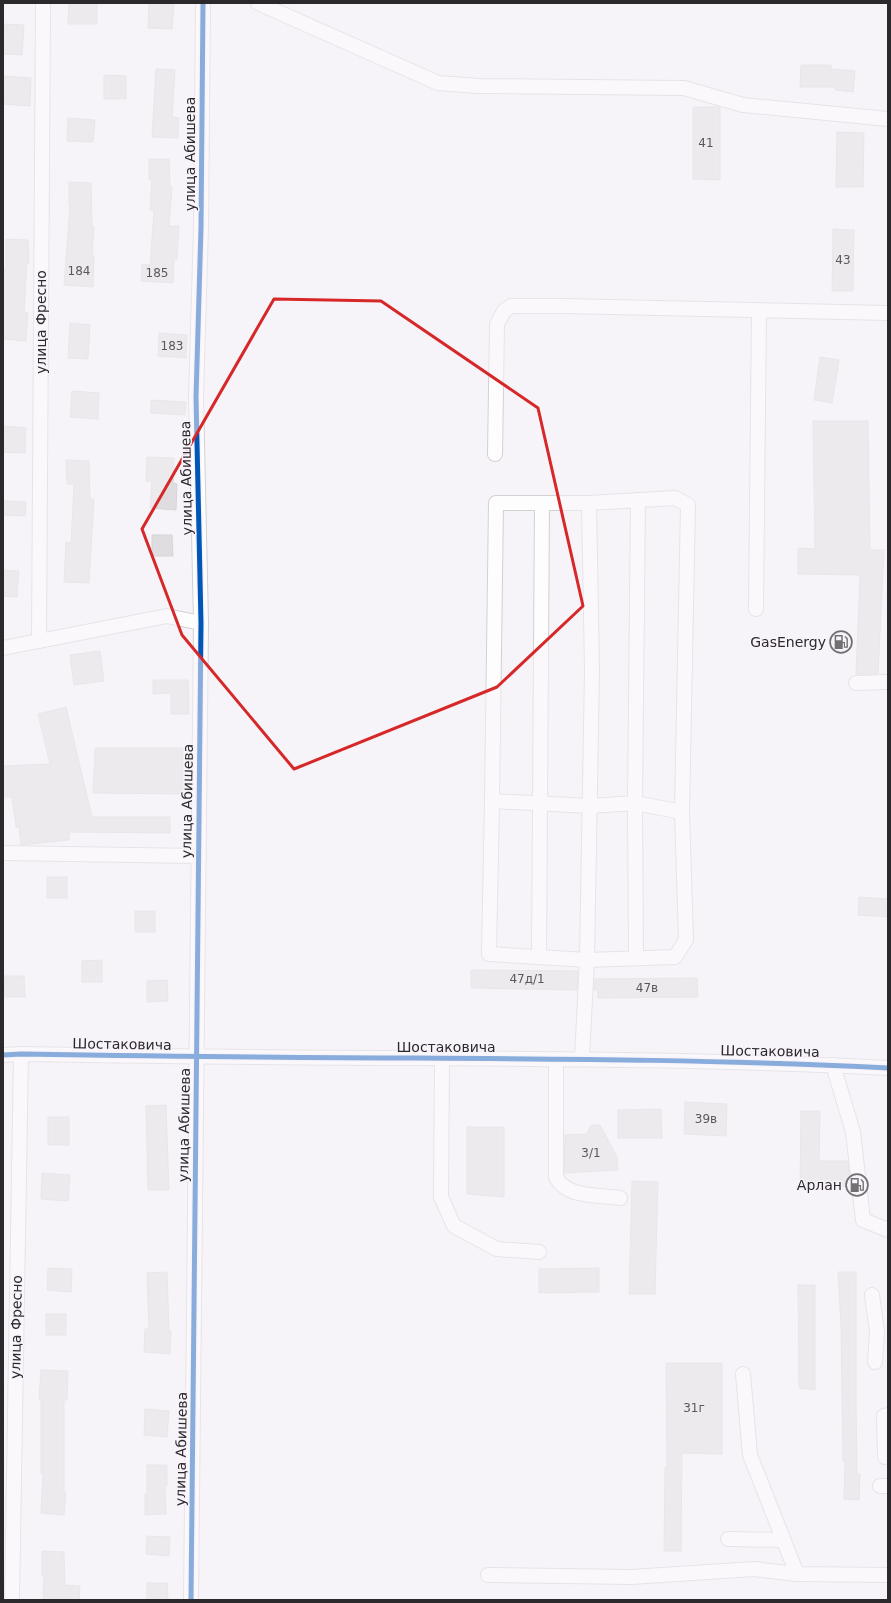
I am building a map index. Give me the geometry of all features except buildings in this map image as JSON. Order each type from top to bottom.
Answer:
[{"type":"street","name":"улица Фресно","points":[[38,641],[43,3]]},
{"type":"street","name":"улица Абишева","points":[[191,1600],[201,624],[196,397],[201,228],[203,3]]},
{"type":"street","points":[[258,3],[438,83],[478,86],[684,88],[743,105],[888,119]]},
{"type":"street","points":[[494,454],[497,324],[504,311],[511,306],[888,313]]},
{"type":"street","points":[[756,609],[759,310]]},
{"type":"street","points":[[676,498],[688,505],[682,812],[686,940],[675,957],[587,960],[489,954],[496,503],[589,503],[638,500],[676,498]]},
{"type":"street","points":[[636,958],[635,803],[638,500]]},
{"type":"street","points":[[539,957],[542,503]]},
{"type":"street","points":[[582,1058],[587,960],[592,670],[589,503]]},
{"type":"street","points":[[3,648],[167,616],[201,624]]},
{"type":"street","points":[[856,683],[888,682]]},
{"type":"street","points":[[492,801],[590,806],[635,803],[682,812]]},
{"type":"street","points":[[3,853],[199,856]]},
{"type":"street","name":"улица Фресно","points":[[12,1600],[21,1054]]},
{"type":"street","name":"Шостаковича","points":[[3,1055],[582,1058],[833,1065],[883,1068]]},
{"type":"street","points":[[442,1058],[441,1197],[454,1226],[497,1249],[539,1252]]},
{"type":"street","points":[[883,1068],[888,1058]]},
{"type":"street","points":[[556,1059],[556,1178],[563,1187],[571,1192],[620,1198]]},
{"type":"street","points":[[833,1065],[853,1132],[863,1220],[888,1230]]},
{"type":"street","points":[[872,1295],[882,1332],[875,1362]]},
{"type":"street","points":[[743,1374],[750,1455],[797,1574]]},
{"type":"street","points":[[885,1456],[884,1416],[888,1415]]},
{"type":"street","points":[[728,1539],[784,1540]]},
{"type":"street","points":[[488,1575],[632,1577],[754,1569],[797,1574],[888,1575]]},
{"type":"highlighted area","points":[[274,299],[381,301],[538,408],[583,606],[497,687],[294,769],[182,635],[142,529]]},
{"type":"cycle path","points":[[191,1600],[201,623],[196,397],[201,228],[203,3]]},
{"type":"cycle path","points":[[3,1055],[594,1059],[770,1063],[888,1068]]},
{"type":"place","name":"GasEnergy","points":[[841,642]]},
{"type":"place","name":"Арлан","points":[[857,1185]]}]
